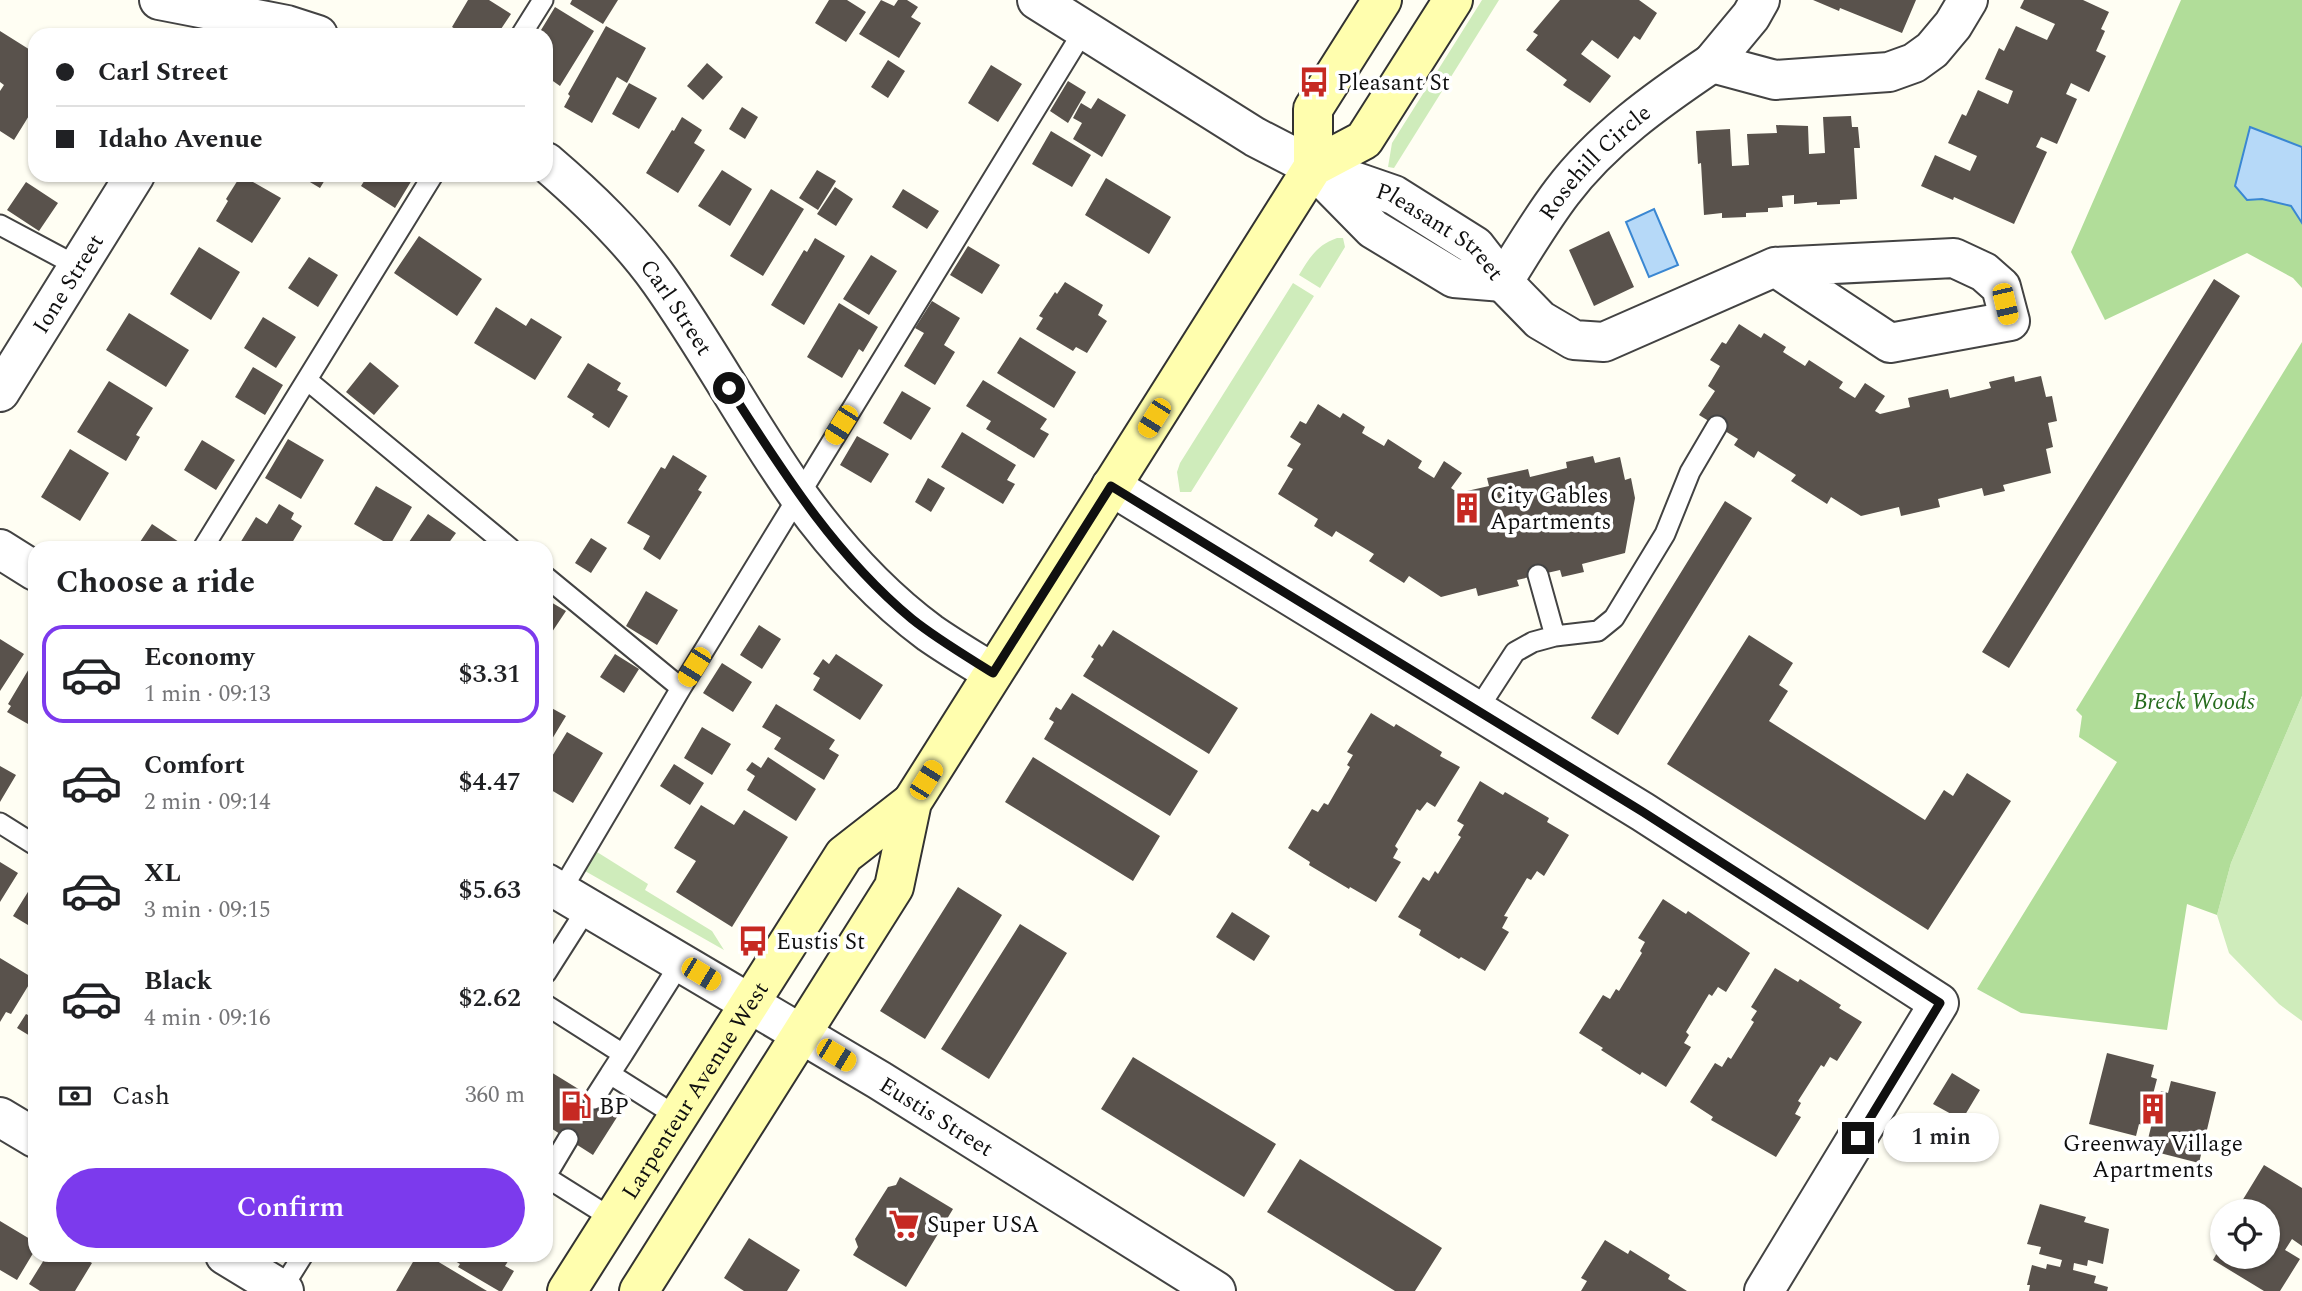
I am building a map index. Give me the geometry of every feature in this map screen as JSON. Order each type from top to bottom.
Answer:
[{"type":"main road","points":[[1382,0],[1313,110],[1312,167],[1364,140],[1452,0]]},
{"type":"main road","name":"Larpenteur Avenue West","points":[[567,1291],[844,855],[912,802],[1312,167]]},
{"type":"main road","name":"Larpenteur Avenue West","points":[[639,1291],[894,887],[912,802]]},
{"type":"street","points":[[159,0],[296,28]]},
{"type":"street","name":"Pleasant Street","points":[[1037,0],[1255,137],[1312,167],[1394,195],[1475,246],[1503,282],[1540,320],[1574,340],[1604,342],[1775,267]]},
{"type":"street","name":"Rosehill Circle","points":[[1503,282],[1562,192],[1592,158],[1656,101],[1712,63],[1751,16],[1760,0]]},
{"type":"street","points":[[1712,63],[1774,80],[1889,72],[1914,63],[1932,50],[1953,25],[1968,0]]},
{"type":"street","name":"Carl Street","points":[[553,168],[615,226],[660,280],[799,495],[838,544],[902,610],[931,634],[993,673]]},
{"type":"street","name":"Ione Street","points":[[0,392],[131,182]]},
{"type":"street","points":[[1954,258],[1984,272],[2001,286],[2010,321],[1890,343],[1775,267],[1954,258]]},
{"type":"street","points":[[1111,486],[1478,709],[1940,1003],[1765,1291]]},
{"type":"street","points":[[0,550],[28,567]]},
{"type":"street","name":"Eustis Street","points":[[565,893],[802,1034],[1216,1291]]},
{"type":"street","points":[[0,1117],[28,1134]]},
{"type":"street","points":[[236,1262],[282,1290]]},
{"type":"lane","points":[[525,28],[543,0]]},
{"type":"lane","points":[[553,944],[565,893],[681,688],[1084,30]]},
{"type":"lane","points":[[207,541],[429,182]]},
{"type":"lane","points":[[0,225],[78,266]]},
{"type":"lane","points":[[307,380],[502,541]]},
{"type":"lane","points":[[1478,709],[1516,652],[1533,642],[1555,636],[1598,631],[1614,618],[1665,534],[1690,472],[1717,426]]},
{"type":"lane","points":[[1538,575],[1555,636]]},
{"type":"lane","points":[[553,583],[681,688]]},
{"type":"lane","points":[[0,824],[28,841]]},
{"type":"lane","points":[[594,1098],[681,962]]},
{"type":"lane","points":[[553,1009],[623,1054]]},
{"type":"lane","points":[[610,1073],[678,1117]]},
{"type":"lane","points":[[553,1164],[568,1139]]},
{"type":"lane","points":[[553,1180],[613,1219]]},
{"type":"lane","points":[[282,1290],[299,1262]]},
{"type":"green space","points":[[1482,0],[1499,0],[1394,168],[1388,167],[1392,143]]},
{"type":"green space","points":[[2181,0],[2302,0],[2302,147],[2250,127],[2247,200],[2262,199],[2291,206],[2302,223],[2302,288],[2293,278],[2247,253],[2105,320],[2071,252]]},
{"type":"green space","points":[[1337,238],[1343,238],[1345,247],[1320,288],[1299,275],[1315,252]]},
{"type":"green space","points":[[1293,283],[1314,296],[1191,492],[1180,492],[1177,472],[1180,463]]},
{"type":"green space","name":"Breck Woods","points":[[2302,342],[2302,696],[2231,863],[2217,915],[2187,904],[2167,1030],[2021,1013],[1977,989],[2117,762],[2079,737],[2082,716],[2076,710]]},
{"type":"green space","points":[[2302,696],[2302,1021],[2279,1004],[2229,953],[2217,915],[2231,863]]},
{"type":"green space","points":[[597,852],[648,884],[645,890],[712,931],[724,950],[585,871]]},
{"type":"water","points":[[2250,127],[2302,147],[2302,223],[2291,206],[2262,199],[2247,200],[2235,186]]},
{"type":"water","points":[[1654,209],[1678,265],[1649,277],[1626,222]]},
{"type":"building","points":[[468,0],[489,0],[511,14],[502,28],[452,27]]},
{"type":"building","points":[[572,0],[618,0],[603,24],[570,4]]},
{"type":"building","points":[[829,0],[847,0],[866,12],[846,42],[815,23]]},
{"type":"building","points":[[881,0],[894,6],[898,0],[907,0],[918,7],[911,17],[921,23],[899,58],[859,34]]},
{"type":"building","points":[[1560,0],[1639,0],[1657,13],[1640,40],[1634,36],[1618,59],[1592,40],[1581,54],[1611,76],[1590,103],[1563,85],[1567,80],[1526,50],[1538,35],[1533,32]]},
{"type":"building","points":[[1813,0],[1916,0],[1902,33]]},
{"type":"building","points":[[2024,0],[2083,0],[2109,12],[2101,29],[2105,31],[2096,51],[2106,56],[2089,92],[2071,83],[2066,94],[2077,99],[2057,144],[2041,137],[2036,147],[2047,152],[2014,224],[1954,197],[1953,200],[1921,186],[1935,155],[1970,171],[1977,156],[1948,143],[1962,114],[1966,116],[1978,90],[2008,104],[2013,91],[1985,79],[1999,48],[2004,51],[2016,26],[2047,40],[2055,24],[2020,8]]},
{"type":"building","points":[[555,7],[594,31],[560,86],[553,81],[553,28],[542,28]]},
{"type":"building","points":[[606,26],[646,48],[627,83],[617,77],[592,123],[564,107],[570,96],[568,94]]},
{"type":"building","points":[[0,31],[28,49],[28,117],[14,140],[0,131],[0,91],[4,85],[0,82]]},
{"type":"building","points":[[888,60],[905,71],[888,98],[871,87]]},
{"type":"building","points":[[707,63],[723,77],[703,100],[687,86]]},
{"type":"building","points":[[991,65],[1022,84],[998,122],[968,103]]},
{"type":"building","points":[[1068,81],[1086,92],[1068,123],[1050,111]]},
{"type":"building","points":[[629,83],[657,98],[639,129],[612,114]]},
{"type":"building","points":[[1098,98],[1126,115],[1102,157],[1073,139],[1082,123],[1073,118],[1081,103],[1091,109]]},
{"type":"building","points":[[742,107],[758,117],[745,139],[729,129]]},
{"type":"building","points":[[1851,116],[1852,127],[1858,127],[1860,148],[1854,148],[1857,199],[1840,200],[1840,204],[1817,205],[1817,202],[1794,204],[1794,195],[1782,196],[1783,207],[1768,208],[1768,212],[1746,213],[1746,217],[1722,218],[1722,213],[1704,215],[1696,131],[1730,129],[1732,166],[1749,165],[1747,134],[1777,133],[1776,125],[1808,126],[1809,154],[1825,153],[1823,117]]},
{"type":"building","points":[[682,117],[702,130],[694,143],[705,150],[678,193],[646,173]]},
{"type":"building","points":[[1051,131],[1091,155],[1072,187],[1032,164]]},
{"type":"building","points":[[722,170],[752,189],[730,226],[698,206]]},
{"type":"building","points":[[817,170],[836,181],[818,210],[799,198]]},
{"type":"building","points":[[1106,178],[1171,217],[1149,254],[1085,215]]},
{"type":"building","points":[[26,182],[58,203],[39,231],[7,210]]},
{"type":"building","points":[[237,182],[253,182],[281,198],[252,243],[216,221],[228,201],[226,199]]},
{"type":"building","points":[[310,182],[324,182],[320,188]]},
{"type":"building","points":[[364,182],[411,182],[395,208],[361,186]]},
{"type":"building","points":[[835,187],[853,199],[836,226],[817,214]]},
{"type":"building","points":[[771,189],[804,209],[763,276],[730,256]]},
{"type":"building","points":[[903,189],[939,211],[927,229],[892,207]]},
{"type":"building","points":[[1609,231],[1634,287],[1594,306],[1569,250]]},
{"type":"building","points":[[419,236],[482,279],[457,316],[394,273]]},
{"type":"building","points":[[815,238],[845,256],[804,325],[771,305],[804,250],[807,252]]},
{"type":"building","points":[[968,246],[1000,265],[982,294],[950,275]]},
{"type":"building","points":[[199,247],[240,272],[211,320],[170,294]]},
{"type":"building","points":[[871,255],[897,271],[869,315],[843,299]]},
{"type":"building","points":[[309,257],[338,275],[318,307],[288,288]]},
{"type":"building","points":[[2214,279],[2240,296],[2009,668],[1982,652]]},
{"type":"building","points":[[1065,282],[1103,305],[1098,315],[1107,321],[1087,353],[1076,347],[1073,351],[1036,329],[1043,318],[1039,316]]},
{"type":"building","points":[[932,301],[960,318],[944,345],[955,352],[935,385],[904,366],[924,333],[915,328]]},
{"type":"building","points":[[839,303],[878,327],[863,352],[859,349],[842,378],[807,357]]},
{"type":"building","points":[[496,307],[526,326],[531,318],[562,337],[535,380],[474,343]]},
{"type":"building","points":[[129,313],[189,350],[166,387],[106,350]]},
{"type":"building","points":[[263,317],[296,337],[276,368],[244,348]]},
{"type":"building","points":[[1739,324],[1761,338],[1764,333],[1786,347],[1783,352],[1805,366],[1809,360],[1843,382],[1839,388],[1855,398],[1865,383],[1885,396],[1875,411],[1880,414],[1910,407],[1908,398],[1948,389],[1950,398],[1991,388],[1989,382],[2014,376],[2015,382],[2041,376],[2046,397],[2052,396],[2057,421],[2048,423],[2053,447],[2046,449],[2051,473],[2003,485],[2005,491],[1984,496],[1982,488],[1938,499],[1940,507],[1901,516],[1899,507],[1861,516],[1831,497],[1827,504],[1791,481],[1796,475],[1758,451],[1754,458],[1734,445],[1738,439],[1699,415],[1715,391],[1708,386],[1720,366],[1710,360],[1722,342],[1726,344]]},
{"type":"building","points":[[1020,337],[1076,372],[1054,408],[997,373]]},
{"type":"building","points":[[370,362],[399,386],[374,415],[346,392]]},
{"type":"building","points":[[588,363],[621,383],[617,390],[628,396],[609,428],[592,417],[594,414],[567,397]]},
{"type":"building","points":[[253,367],[283,385],[265,415],[235,397]]},
{"type":"building","points":[[983,380],[1047,419],[1040,429],[1049,434],[1034,458],[986,429],[991,421],[966,406]]},
{"type":"building","points":[[109,381],[153,408],[136,435],[140,437],[126,461],[77,432]]},
{"type":"building","points":[[902,391],[931,408],[911,440],[883,423]]},
{"type":"building","name":"City Gables Apartments","points":[[1318,404],[1340,418],[1343,413],[1365,427],[1362,433],[1384,446],[1388,439],[1422,461],[1418,468],[1434,478],[1444,461],[1462,473],[1451,488],[1458,493],[1489,486],[1487,478],[1528,469],[1530,477],[1567,468],[1566,462],[1593,456],[1595,463],[1620,457],[1625,480],[1631,478],[1635,498],[1625,553],[1582,564],[1584,572],[1562,577],[1560,570],[1517,580],[1519,586],[1478,596],[1476,588],[1441,597],[1409,576],[1404,583],[1369,561],[1374,554],[1336,531],[1332,537],[1314,526],[1318,519],[1278,494],[1293,469],[1287,466],[1301,444],[1290,437],[1300,421],[1306,424]]},
{"type":"building","points":[[962,432],[1016,465],[1007,480],[1015,484],[1003,504],[941,467]]},
{"type":"building","points":[[857,436],[889,454],[871,483],[840,465]]},
{"type":"building","points":[[288,439],[324,460],[301,499],[265,478]]},
{"type":"building","points":[[202,440],[235,460],[216,490],[184,470]]},
{"type":"building","points":[[70,449],[109,473],[80,521],[41,497]]},
{"type":"building","points":[[673,455],[707,476],[698,490],[702,492],[660,560],[643,549],[650,536],[627,523],[661,467],[665,469]]},
{"type":"building","points":[[928,478],[945,488],[931,512],[915,502]]},
{"type":"building","points":[[376,486],[412,507],[392,541],[383,541],[354,524]]},
{"type":"building","points":[[1725,501],[1752,518],[1618,735],[1591,718]]},
{"type":"building","points":[[279,504],[294,513],[291,519],[302,526],[293,541],[241,541],[256,517],[267,524]]},
{"type":"building","points":[[428,514],[456,533],[450,541],[410,541]]},
{"type":"building","points":[[152,524],[178,541],[141,541]]},
{"type":"building","points":[[591,538],[607,548],[591,573],[575,563]]},
{"type":"building","points":[[646,591],[678,610],[657,645],[626,626]]},
{"type":"building","points":[[553,603],[566,611],[553,630]]},
{"type":"building","points":[[759,625],[781,639],[762,669],[740,655]]},
{"type":"building","points":[[1113,630],[1238,708],[1209,754],[1083,676],[1094,659],[1091,657],[1099,644],[1102,647]]},
{"type":"building","points":[[1749,635],[1793,663],[1779,685],[1788,691],[1769,721],[1925,820],[1944,790],[1953,796],[1967,773],[2011,801],[1928,930],[1667,764]]},
{"type":"building","points":[[0,639],[24,654],[0,691]]},
{"type":"building","points":[[615,654],[639,669],[624,693],[600,677]]},
{"type":"building","points":[[836,654],[883,685],[860,720],[813,690],[820,678],[813,674],[823,659],[829,664]]},
{"type":"building","points":[[722,663],[752,682],[733,712],[703,693]]},
{"type":"building","points":[[28,670],[28,724],[7,712],[11,706],[8,704]]},
{"type":"building","points":[[1072,693],[1198,771],[1170,816],[1044,739],[1054,722],[1049,719],[1056,707],[1061,710]]},
{"type":"building","points":[[776,704],[835,740],[829,749],[839,755],[824,780],[774,749],[781,738],[762,727]]},
{"type":"building","points":[[553,709],[566,716],[553,737]]},
{"type":"building","points":[[1371,713],[1394,727],[1396,724],[1442,752],[1440,756],[1460,767],[1435,807],[1427,802],[1420,811],[1417,809],[1395,846],[1398,849],[1393,858],[1401,862],[1376,902],[1309,865],[1310,862],[1288,848],[1312,809],[1318,812],[1324,803],[1328,805],[1350,767],[1347,765],[1353,755],[1347,752]]},
{"type":"building","points":[[702,727],[731,744],[712,775],[684,758]]},
{"type":"building","points":[[567,732],[603,753],[573,803],[553,791],[553,755]]},
{"type":"building","points":[[768,757],[816,789],[796,821],[747,790],[755,776],[746,770],[752,762],[761,768]]},
{"type":"building","points":[[1033,757],[1160,836],[1133,881],[1005,802]]},
{"type":"building","points":[[674,764],[704,783],[690,805],[660,786]]},
{"type":"building","points":[[0,766],[16,775],[0,802]]},
{"type":"building","points":[[1480,781],[1503,795],[1505,792],[1549,818],[1547,822],[1569,835],[1544,876],[1537,871],[1531,880],[1527,878],[1504,916],[1508,917],[1502,928],[1509,932],[1485,971],[1419,935],[1421,930],[1398,917],[1423,877],[1429,881],[1435,871],[1438,874],[1461,837],[1458,835],[1464,825],[1457,821]]},
{"type":"building","points":[[701,805],[734,825],[744,810],[788,837],[732,927],[676,892],[696,861],[674,848]]},
{"type":"building","points":[[0,862],[18,873],[0,902]]},
{"type":"building","points":[[958,887],[1002,915],[925,1039],[880,1011]]},
{"type":"building","points":[[28,892],[28,925],[13,916]]},
{"type":"building","points":[[1663,899],[1686,914],[1688,911],[1750,953],[1726,992],[1718,987],[1712,996],[1709,994],[1686,1032],[1689,1035],[1684,1043],[1691,1047],[1666,1087],[1642,1072],[1640,1075],[1579,1033],[1603,995],[1610,999],[1616,989],[1619,991],[1642,953],[1640,951],[1645,942],[1638,938]]},
{"type":"building","points":[[1232,912],[1270,936],[1254,961],[1216,937]]},
{"type":"building","points":[[1020,924],[1067,953],[989,1079],[941,1049]]},
{"type":"building","points":[[0,958],[28,975],[28,986],[11,1014],[6,1012],[0,1022]]},
{"type":"building","points":[[1775,968],[1798,982],[1800,979],[1862,1022],[1837,1061],[1830,1057],[1824,1067],[1821,1065],[1798,1101],[1801,1103],[1795,1114],[1801,1117],[1776,1157],[1711,1120],[1713,1117],[1690,1102],[1715,1063],[1722,1067],[1728,1057],[1731,1059],[1754,1022],[1751,1020],[1757,1011],[1751,1007]]},
{"type":"building","points":[[26,1014],[28,1015],[28,1035],[17,1028]]},
{"type":"building","name":"Greenway Village Apartments","points":[[2107,1053],[2154,1065],[2151,1077],[2157,1079],[2151,1102],[2157,1103],[2161,1091],[2168,1093],[2171,1081],[2216,1092],[2199,1163],[2152,1151],[2154,1141],[2148,1139],[2154,1115],[2147,1114],[2144,1126],[2139,1124],[2136,1136],[2089,1124]]},
{"type":"building","points":[[1133,1057],[1276,1144],[1244,1197],[1101,1109]]},
{"type":"building","name":"BP","points":[[553,1073],[619,1114],[593,1155],[553,1129]]},
{"type":"building","points":[[1952,1073],[1980,1090],[1962,1120],[1933,1104]]},
{"type":"building","points":[[1300,1159],[1442,1248],[1415,1291],[1395,1291],[1267,1212]]},
{"type":"building","name":"Greenway Village Apartments","points":[[2264,1165],[2302,1188],[2302,1246],[2292,1239],[2285,1250],[2300,1259],[2280,1291],[2264,1291],[2228,1269],[2280,1269],[2280,1199],[2243,1199]]},
{"type":"building","name":"Super USA","points":[[900,1177],[953,1209],[906,1287],[853,1255],[858,1247],[855,1239],[888,1187],[896,1185]]},
{"type":"building","name":"Greenway Village Apartments","points":[[2040,1204],[2086,1217],[2084,1222],[2109,1229],[2103,1264],[2088,1260],[2087,1266],[2074,1263],[2073,1270],[2096,1276],[2094,1283],[2108,1287],[2107,1291],[2029,1291],[2030,1285],[2027,1285],[2032,1265],[2046,1269],[2047,1264],[2060,1267],[2062,1260],[2039,1254],[2041,1247],[2027,1244]]},
{"type":"building","points":[[0,1221],[28,1238],[28,1262],[17,1280],[0,1270]]},
{"type":"building","points":[[749,1238],[800,1270],[787,1291],[744,1291],[724,1278]]},
{"type":"building","points":[[1605,1240],[1628,1254],[1630,1250],[1670,1275],[1668,1279],[1687,1291],[1581,1291],[1587,1281],[1581,1278]]},
{"type":"building","points":[[43,1262],[92,1263],[75,1291],[40,1291],[29,1284]]},
{"type":"building","points":[[413,1262],[439,1262],[487,1291],[396,1291]]},
{"type":"building","points":[[457,1262],[508,1262],[505,1266],[514,1271],[502,1291],[499,1291],[458,1267],[460,1264]]},
{"type":"place","name":"Pleasant St","points":[[1314,82]]},
{"type":"place","name":"City Gables Apartments","points":[[1467,508]]},
{"type":"place","name":"Eustis St","points":[[753,941]]},
{"type":"place","name":"BP","points":[[576,1106]]},
{"type":"place","name":"Greenway Village Apartments","points":[[2153,1109]]},
{"type":"place","name":"Super USA","points":[[904,1224]]},
{"type":"route","points":[[729,388],[799,495],[872,581],[931,634],[993,673],[1111,486],[1456,695],[1940,1003],[1858,1138]]}]
